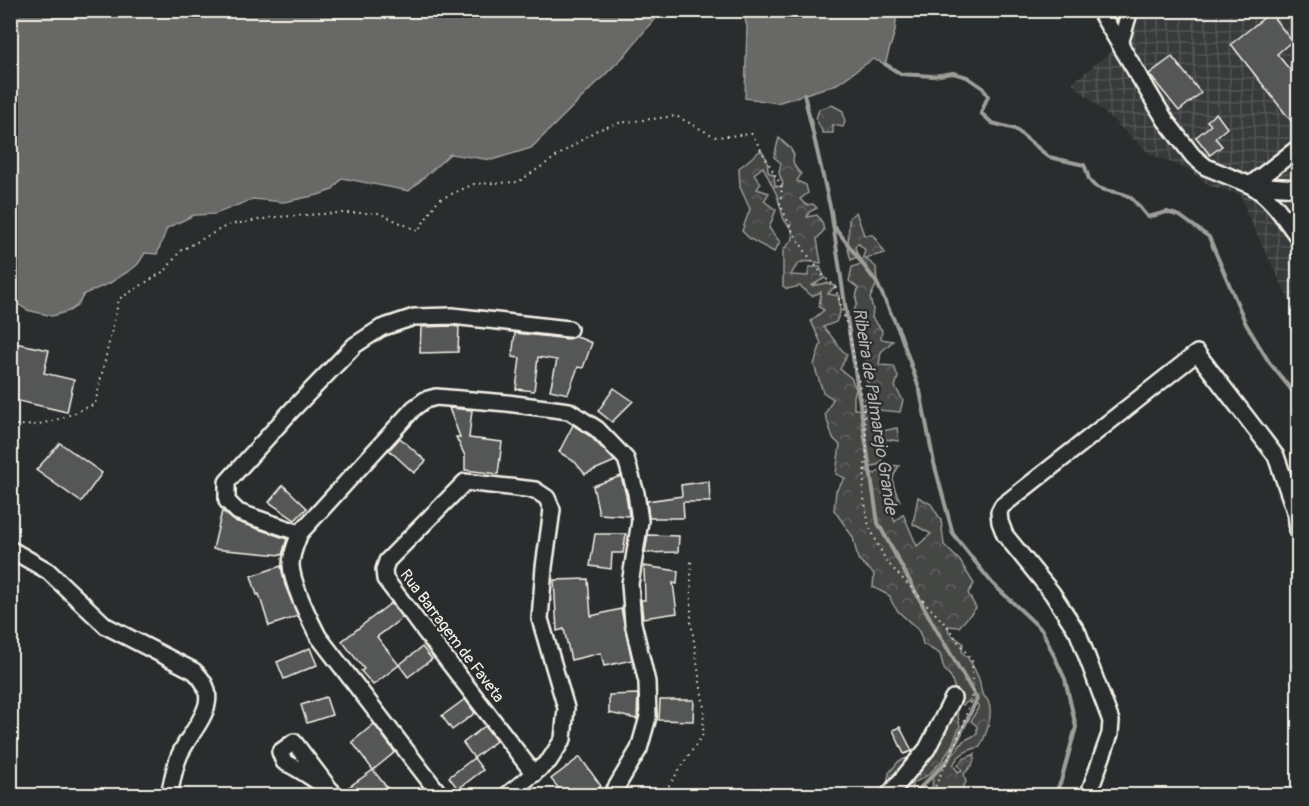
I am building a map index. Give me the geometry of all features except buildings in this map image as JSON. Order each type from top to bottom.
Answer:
[{"type":"street","points":[[1099,10],[1166,121],[1193,156],[1206,167],[1250,185],[1264,194],[1299,237]]},
{"type":"street","points":[[1120,44],[1130,10]]},
{"type":"street","points":[[1250,185],[1299,148]]},
{"type":"street","points":[[1250,185],[1299,188]]},
{"type":"street","points":[[300,533],[238,512],[227,501],[227,482],[355,345],[381,328],[414,317],[452,316],[569,329]]},
{"type":"street","points":[[1088,795],[1110,734],[1111,721],[1078,633],[1052,592],[1005,535],[1000,522],[999,512],[1002,506],[1197,353],[1276,456],[1296,514],[1299,531]]},
{"type":"street","points":[[441,795],[318,636],[303,608],[291,566],[294,548],[300,533],[414,408],[425,400],[436,397],[569,411],[597,429],[626,459],[636,492],[640,521],[630,584],[633,623],[647,682],[648,717],[639,749],[611,795]]},
{"type":"street","name":"Rua Barragem de Faveta","points":[[506,795],[534,774],[549,761],[563,739],[566,708],[540,619],[552,510],[547,498],[536,490],[465,482],[387,561],[384,570],[385,579],[534,774]]},
{"type":"street","points":[[10,549],[48,571],[106,626],[194,671],[203,679],[209,695],[208,705],[180,756],[169,795]]},
{"type":"street","points":[[888,795],[927,749],[953,698]]},
{"type":"path","points":[[10,424],[19,426],[55,421],[95,404],[118,299],[166,270],[180,250],[228,225],[276,217],[379,213],[418,231],[438,200],[474,184],[518,182],[595,131],[618,123],[676,116],[716,137],[752,134],[782,187],[780,204],[792,230],[819,270],[835,286],[850,336],[864,410],[867,446],[863,492],[869,526],[885,561],[948,626],[972,661],[974,692],[962,729],[932,793],[934,795]]},
{"type":"path","points":[[662,795],[703,734],[704,708],[691,622],[691,561]]},
{"type":"shaded area","points":[[743,10],[897,11],[895,31],[885,64],[873,59],[837,84],[777,103],[745,98],[747,27]]},
{"type":"shaded area","points":[[10,11],[661,11],[624,56],[531,148],[492,160],[450,154],[409,191],[342,178],[332,190],[318,195],[284,202],[253,199],[215,214],[194,215],[167,228],[157,254],[145,253],[132,269],[110,283],[84,294],[77,306],[69,311],[52,316],[27,310],[11,299]]},
{"type":"shaded area","points":[[1125,11],[1298,11],[1298,318],[1248,216],[1241,195],[1210,186],[1189,170],[1150,154],[1072,83],[1112,51]]},
{"type":"green space","points":[[832,105],[843,111],[845,122],[843,127],[833,125],[833,133],[823,133],[816,119],[819,109]]},
{"type":"green space","points":[[779,138],[794,155],[794,163],[801,174],[797,181],[806,185],[808,193],[800,199],[806,205],[813,204],[817,208],[809,212],[807,217],[817,215],[824,230],[817,239],[821,263],[800,263],[791,275],[808,276],[809,267],[820,267],[825,278],[811,286],[827,283],[835,286],[828,294],[839,296],[840,313],[836,322],[823,327],[847,355],[840,369],[851,378],[856,389],[854,409],[864,410],[865,399],[871,387],[863,376],[870,365],[863,352],[853,312],[857,304],[858,288],[849,281],[852,267],[861,264],[865,250],[858,243],[855,247],[858,256],[851,260],[848,249],[849,218],[856,212],[864,235],[873,235],[885,253],[865,258],[876,267],[877,283],[870,298],[873,309],[872,318],[882,330],[881,339],[893,341],[881,352],[879,365],[894,366],[898,377],[895,387],[903,400],[900,412],[878,410],[877,420],[883,431],[897,428],[899,441],[885,439],[885,452],[880,464],[864,470],[875,474],[888,465],[899,466],[893,483],[900,501],[890,510],[895,522],[903,514],[917,546],[931,534],[913,524],[918,497],[931,504],[941,520],[944,545],[960,561],[974,584],[968,593],[976,608],[959,627],[948,626],[949,633],[963,643],[962,652],[974,668],[982,693],[990,706],[990,718],[980,747],[964,753],[953,765],[958,772],[962,770],[958,765],[963,759],[975,754],[973,764],[964,774],[966,782],[960,791],[952,795],[942,796],[932,793],[933,773],[963,741],[977,734],[977,726],[971,721],[979,706],[970,700],[963,705],[959,702],[951,677],[944,669],[940,654],[923,644],[918,630],[897,610],[890,596],[873,587],[874,574],[858,559],[853,537],[834,510],[836,491],[845,478],[836,474],[840,445],[833,438],[825,414],[833,399],[823,392],[814,365],[821,343],[811,321],[824,310],[819,307],[821,292],[812,296],[800,286],[787,289],[783,286],[783,250],[793,239],[792,230],[784,220],[777,195],[763,167],[754,174],[761,183],[757,189],[769,193],[764,201],[776,210],[769,228],[780,242],[774,252],[750,239],[742,231],[750,209],[740,187],[739,168],[761,150],[767,159],[768,172],[774,175],[775,186],[782,187],[779,173],[781,163],[774,157]]},
{"type":"green space","points":[[956,707],[960,726],[943,760],[928,775],[912,784],[912,795],[885,796],[889,773],[899,761],[913,756]]},
{"type":"waterway","points":[[885,64],[901,74],[933,76],[953,73],[967,77],[983,88],[988,96],[981,113],[992,123],[1015,129],[1049,157],[1084,165],[1092,184],[1128,196],[1148,217],[1167,212],[1180,216],[1209,237],[1246,324],[1269,362],[1298,398]]},
{"type":"waterway","name":"Ribeira de Palmarejo Grande","points":[[804,94],[831,211],[878,523],[977,699],[948,760],[912,796]]},
{"type":"waterway","points":[[834,226],[877,283],[900,333],[920,391],[934,463],[953,534],[992,583],[1042,630],[1065,679],[1076,727],[1061,781],[1054,796]]}]
